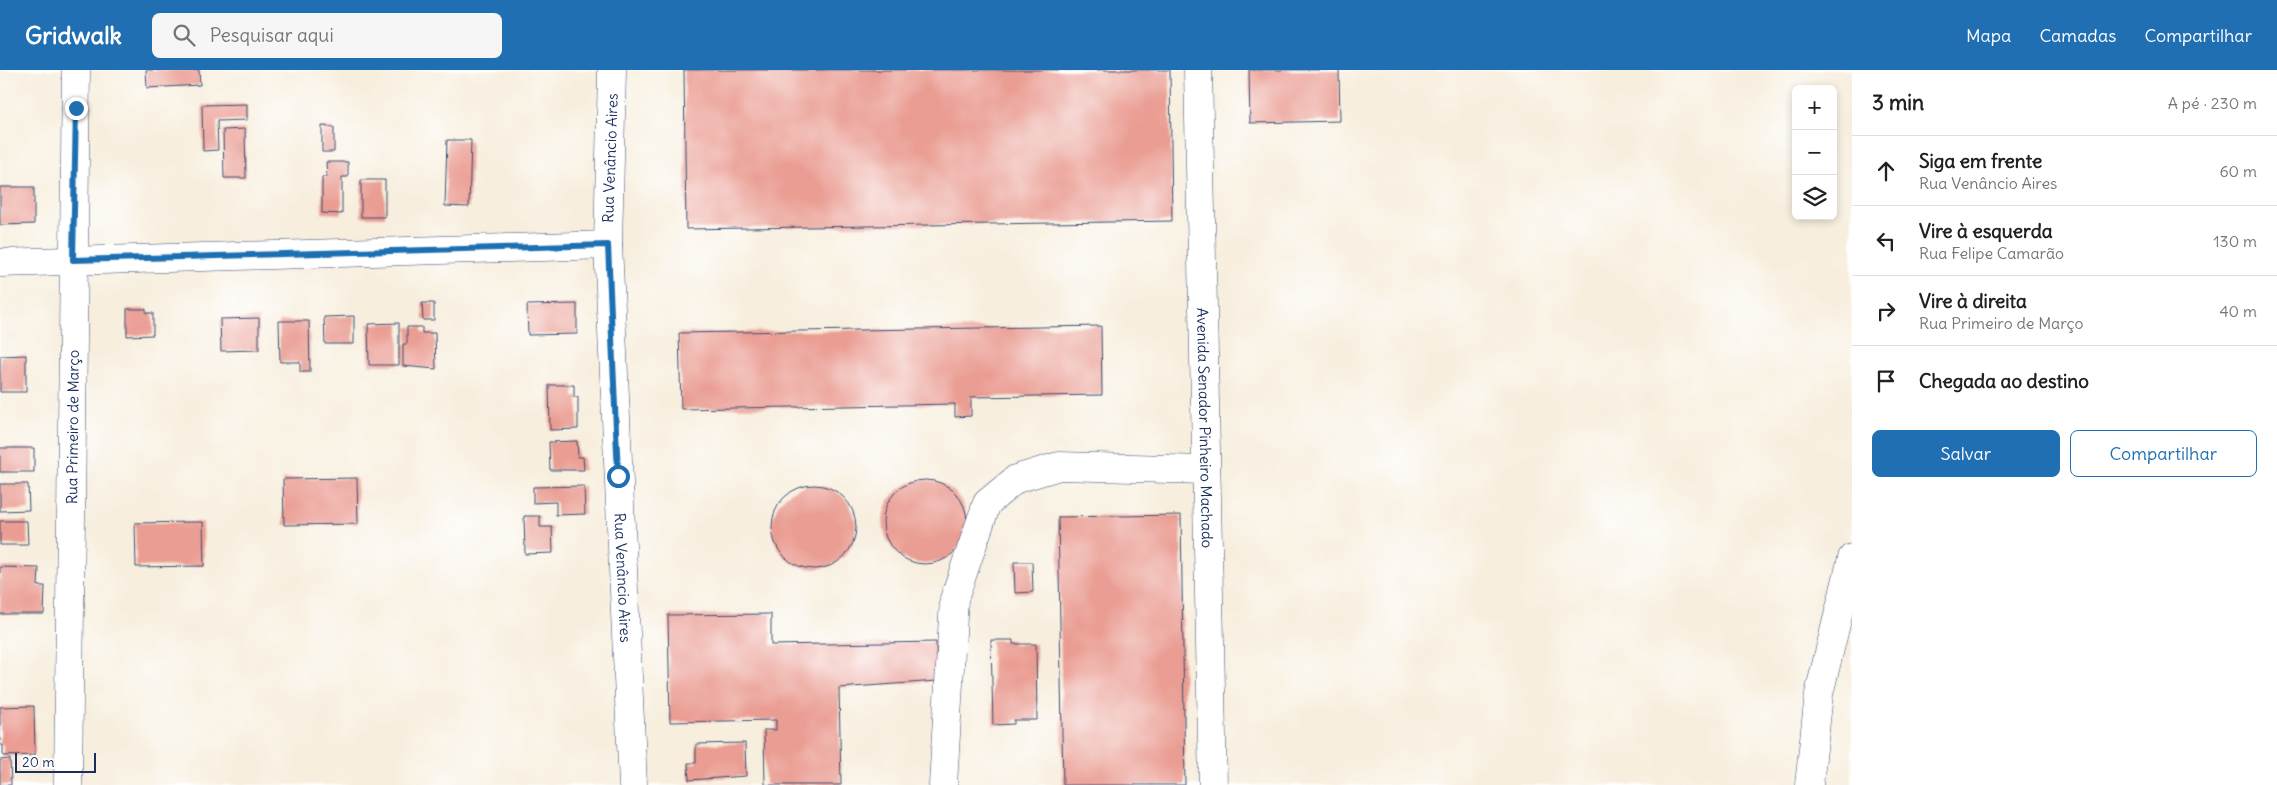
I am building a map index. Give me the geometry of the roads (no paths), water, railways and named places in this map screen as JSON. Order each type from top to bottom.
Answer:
[{"type":"street","name":"Rua Primeiro de Março","points":[[68,785],[76,70]]},
{"type":"street","name":"Rua Venâncio Aires","points":[[612,70],[608,245],[633,785]]},
{"type":"street","name":"Avenida Senador Pinheiro Machado","points":[[1198,70],[1213,785]]},
{"type":"street","points":[[0,263],[608,245]]},
{"type":"street","points":[[943,785],[954,599],[986,503],[1016,479],[1059,466],[1206,470]]},
{"type":"street","points":[[1809,785],[1819,694],[1852,558]]}]
